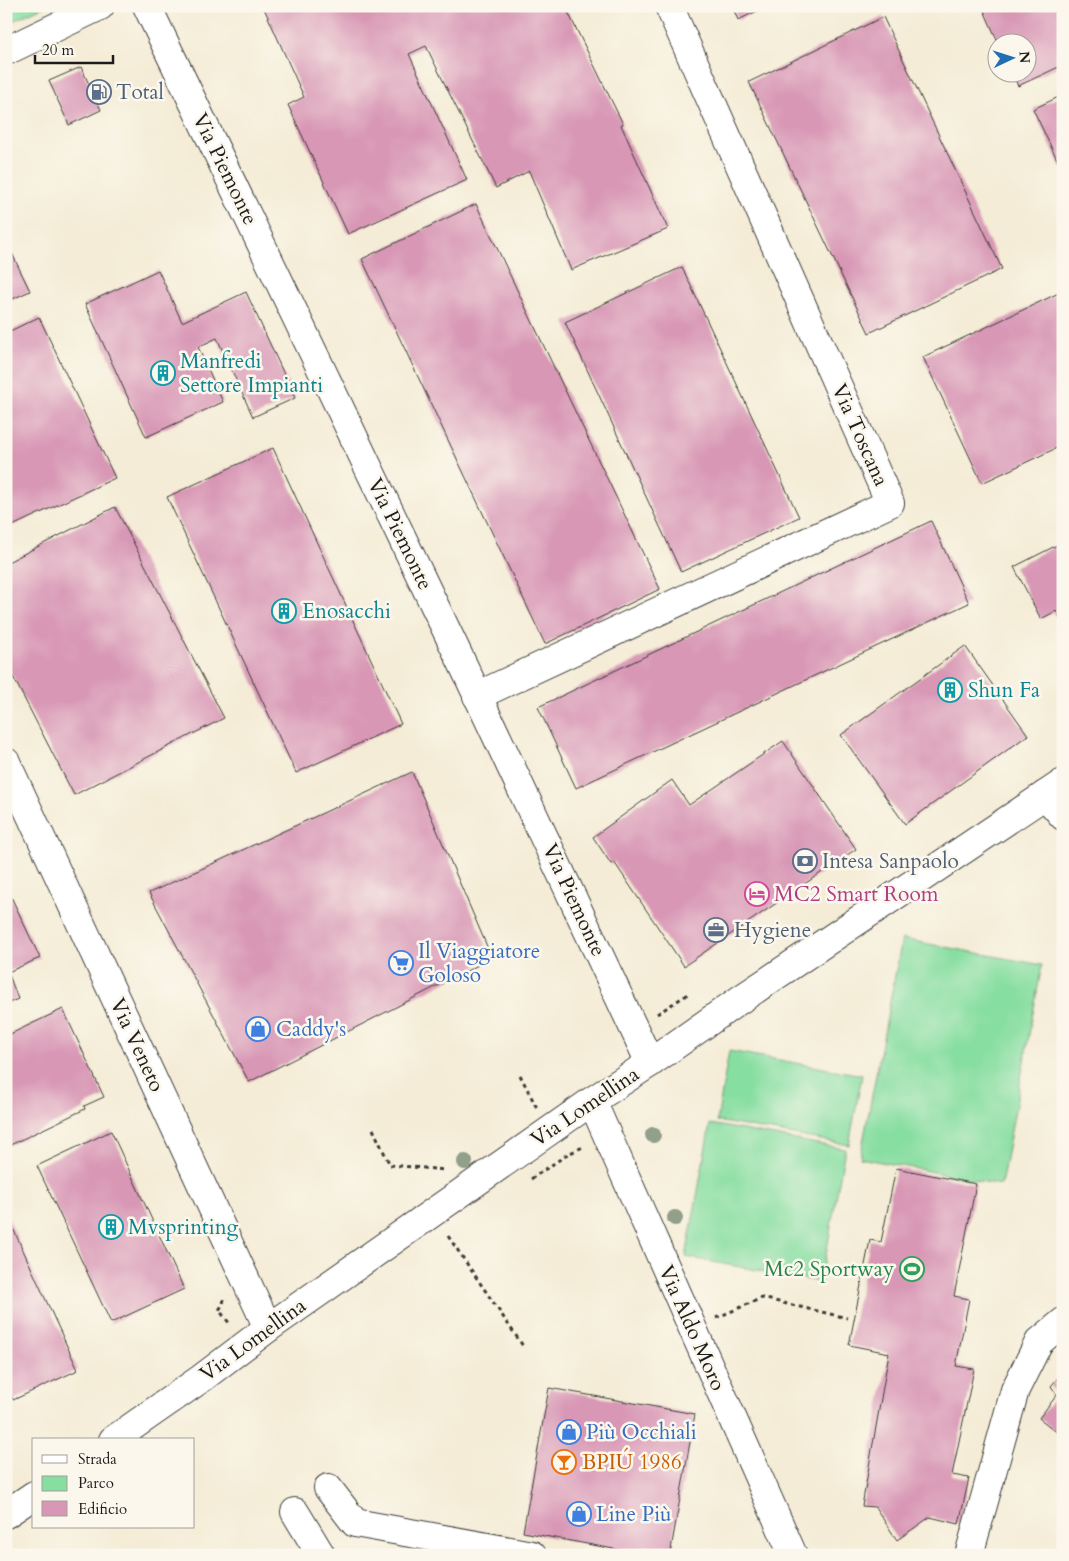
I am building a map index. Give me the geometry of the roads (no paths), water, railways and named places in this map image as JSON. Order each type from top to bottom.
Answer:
[{"type":"street","points":[[6,51],[100,6]]},
{"type":"street","name":"Via Piemonte","points":[[148,6],[650,1063]]},
{"type":"street","name":"Via Toscana","points":[[477,696],[890,502],[669,6]]},
{"type":"street","name":"Via Veneto","points":[[6,762],[268,1328]]},
{"type":"street","points":[[1054,789],[1063,816]]},
{"type":"street","name":"Via Lomellina","points":[[116,1438],[202,1378],[268,1328],[592,1100],[650,1063],[1054,789]]},
{"type":"street","name":"Via Aldo Moro","points":[[592,1100],[793,1555]]},
{"type":"street","points":[[970,1555],[1014,1390],[1039,1342],[1063,1322]]},
{"type":"street","points":[[328,1488],[355,1523],[532,1555]]},
{"type":"street","points":[[6,1514],[32,1496]]},
{"type":"street","points":[[295,1512],[321,1555]]},
{"type":"place","name":"Total","points":[[99,92]]},
{"type":"place","name":"Manfredi Settore Impianti","points":[[163,373]]},
{"type":"place","name":"Enosacchi","points":[[284,611]]},
{"type":"place","name":"Shun Fa","points":[[950,690]]},
{"type":"place","name":"Intesa Sanpaolo","points":[[805,861]]},
{"type":"place","name":"MC2 Smart Room","points":[[757,894]]},
{"type":"place","name":"Hygiene","points":[[716,930]]},
{"type":"place","name":"Il Viaggiatore Goloso","points":[[401,963]]},
{"type":"place","name":"Caddy's","points":[[258,1029]]},
{"type":"place","name":"Mvsprinting","points":[[111,1227]]},
{"type":"place","name":"Mc2 Sportway","points":[[912,1269]]},
{"type":"place","name":"Più Occhiali","points":[[569,1432]]},
{"type":"place","name":"BPIÚ 1986","points":[[564,1462]]},
{"type":"place","name":"Line Più","points":[[579,1514]]}]
